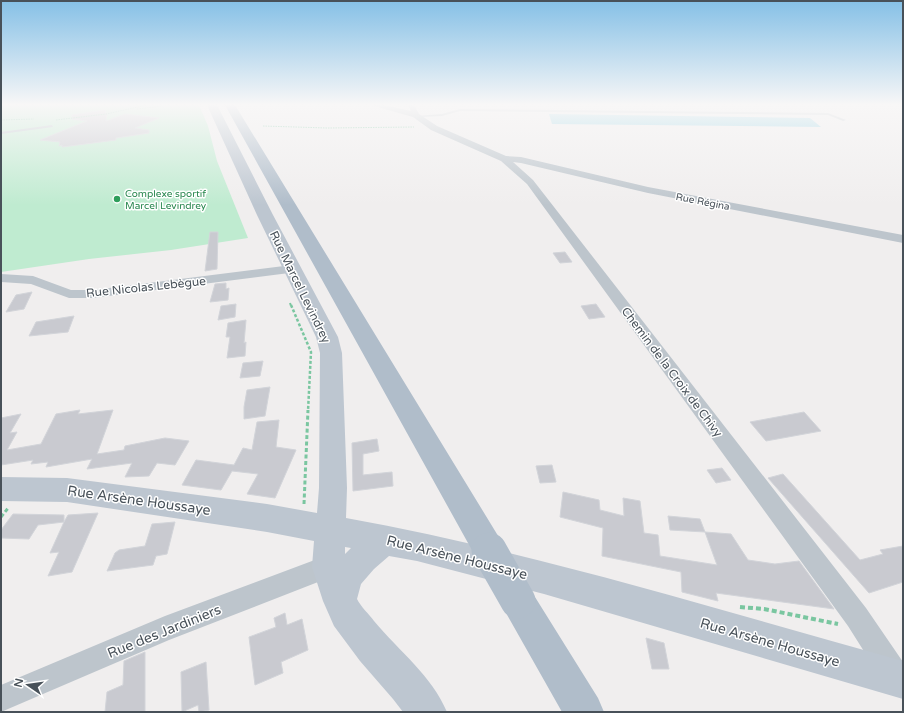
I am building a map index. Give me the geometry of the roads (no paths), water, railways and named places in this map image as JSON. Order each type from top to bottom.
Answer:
[{"type":"main road","points":[[250,138],[584,712]]},
{"type":"street","name":"Rue Marcel Levindrey","points":[[227,138],[284,270],[327,337],[331,352],[333,437],[317,527],[328,567]]},
{"type":"street","name":"Chemin de la Croix de Chivy","points":[[459,138],[504,159],[530,182],[857,617],[901,680]]},
{"type":"street","name":"Rue Régina","points":[[504,159],[521,160],[640,188],[903,239]]},
{"type":"street","name":"Rue Nicolas Lebègue","points":[[1,278],[33,280],[69,294],[92,294],[284,270]]},
{"type":"street","name":"Rue Arsène Houssaye","points":[[1,489],[67,490],[317,527],[385,539],[544,578],[901,680]]},
{"type":"street","points":[[340,601],[347,576],[363,558],[385,539]]},
{"type":"street","points":[[328,567],[346,614],[373,648],[407,685],[427,712]]},
{"type":"street","name":"Rue des Jardiniers","points":[[1,699],[165,629],[328,567]]},
{"type":"place","name":"Complexe sportif Marcel Levindrey","points":[[117,199]]}]
